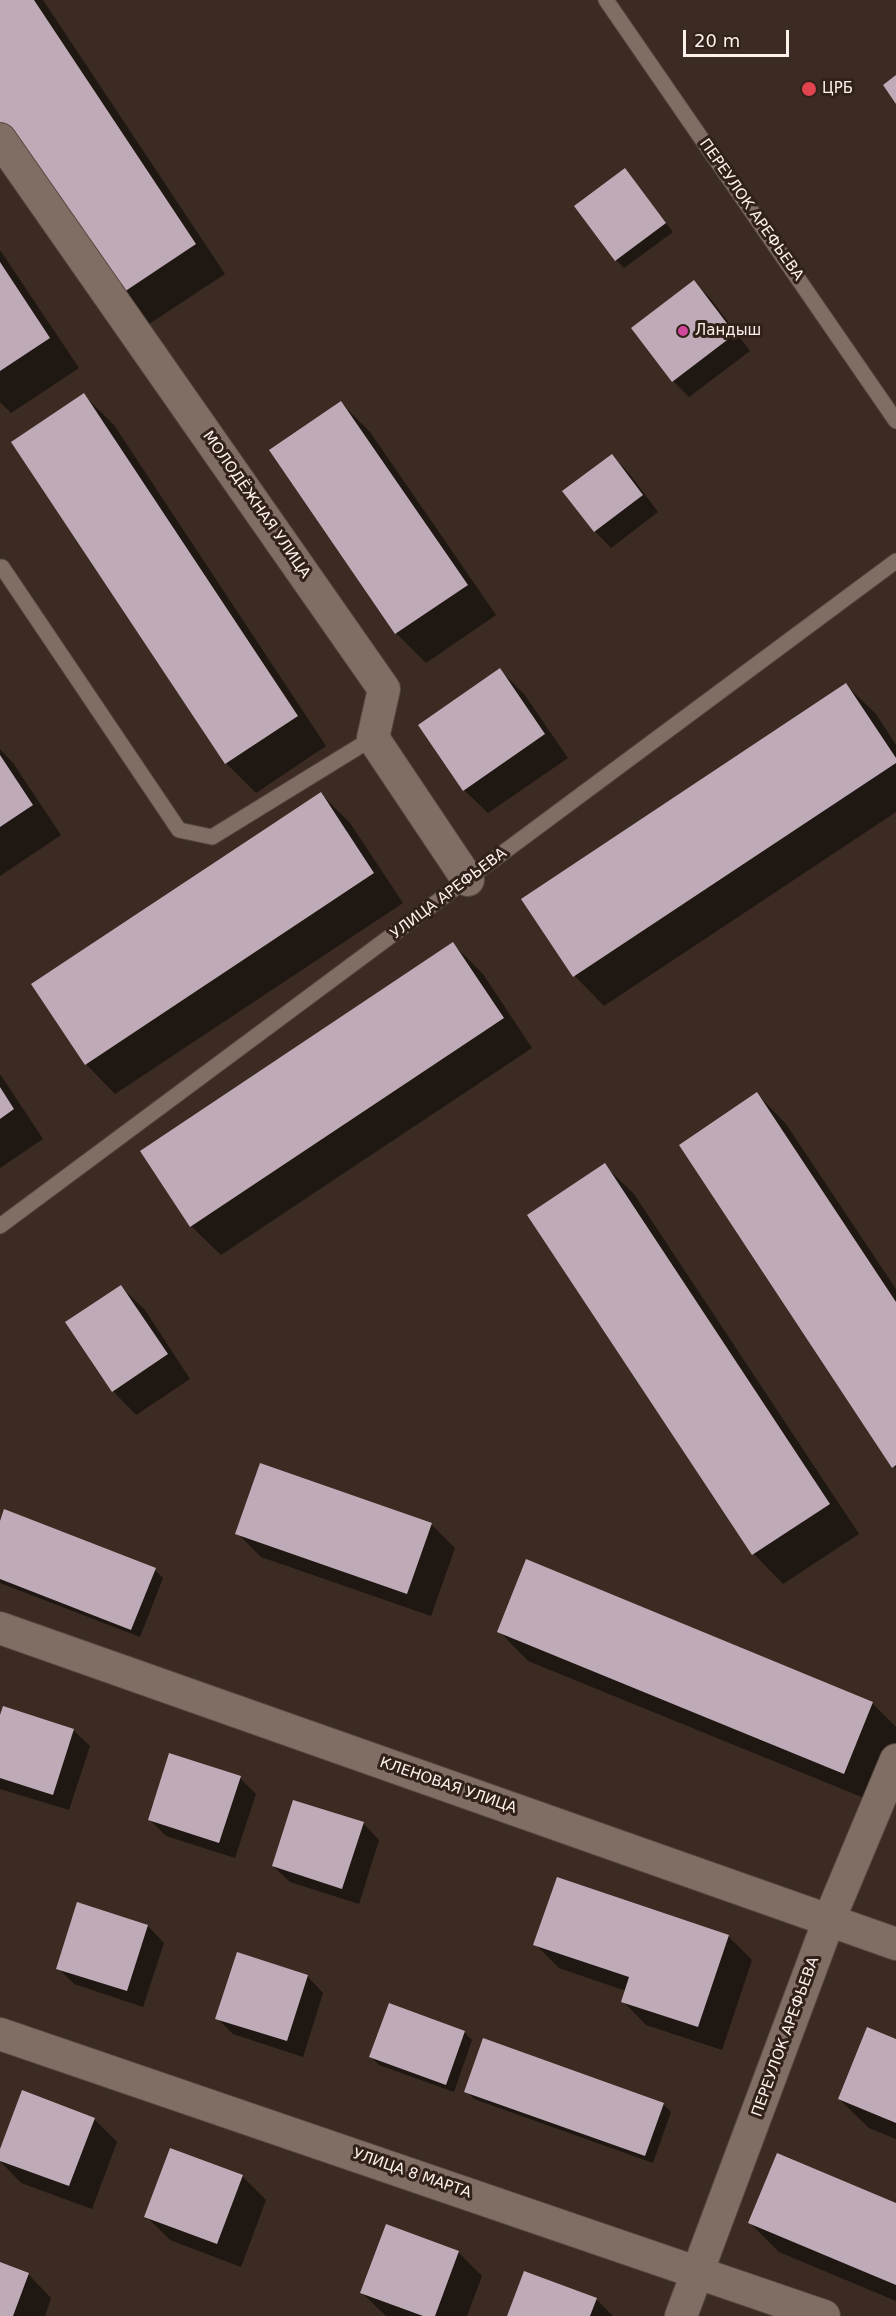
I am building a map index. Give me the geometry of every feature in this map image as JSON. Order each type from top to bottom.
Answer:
[{"type":"street","name":"МОЛОДЁЖНАЯ УЛИЦА","points":[[0,139],[384,689],[373,738]]},
{"type":"street","points":[[373,738],[468,880]]},
{"type":"street","name":"КЛЕНОВАЯ УЛИЦА","points":[[0,1628],[896,1944]]},
{"type":"street","name":"ПЕРЕУЛОК АРЕФЬЕВА","points":[[681,2316],[829,1920],[896,1760]]},
{"type":"street","name":"УЛИЦА 8 МАРТА","points":[[0,2034],[699,2271],[824,2316]]},
{"type":"lane","name":"ПЕРЕУЛОК АРЕФЬЕВА","points":[[606,0],[896,421]]},
{"type":"lane","name":"УЛИЦА АРЕФЬЕВА","points":[[0,1226],[896,561]]},
{"type":"lane","points":[[2,567],[179,830],[212,837],[373,738]]},
{"type":"building","points":[[0,0],[34,0],[196,244],[115,298],[0,124]]},
{"type":"building","points":[[896,75],[896,104],[883,85]]},
{"type":"building","points":[[625,168],[666,223],[615,261],[574,206]]},
{"type":"building","points":[[0,262],[50,338],[0,371]]},
{"type":"building","name":"Ландыш","points":[[694,280],[735,334],[672,382],[631,328]]},
{"type":"building","points":[[84,393],[298,716],[225,764],[11,442]]},
{"type":"building","points":[[341,401],[468,585],[395,634],[269,450]]},
{"type":"building","points":[[612,454],[643,495],[594,532],[562,491]]},
{"type":"building","points":[[500,668],[545,734],[463,791],[418,725]]},
{"type":"building","points":[[846,683],[896,758],[896,763],[573,977],[521,899]]},
{"type":"building","points":[[0,755],[33,805],[0,827]]},
{"type":"building","points":[[321,792],[374,873],[85,1065],[31,984]]},
{"type":"building","points":[[453,942],[504,1018],[190,1227],[140,1151]]},
{"type":"building","points":[[0,1087],[14,1109],[0,1119]]},
{"type":"building","points":[[757,1092],[896,1302],[896,1465],[892,1468],[679,1145]]},
{"type":"building","points":[[605,1163],[830,1504],[752,1555],[527,1215]]},
{"type":"building","points":[[121,1285],[168,1354],[112,1392],[65,1322]]},
{"type":"building","points":[[260,1463],[432,1523],[407,1594],[235,1534]]},
{"type":"building","points":[[4,1509],[156,1568],[131,1630],[0,1579],[0,1521]]},
{"type":"building","points":[[526,1559],[873,1702],[844,1774],[497,1632]]},
{"type":"building","points":[[3,1706],[74,1729],[53,1795],[0,1778],[0,1715]]},
{"type":"building","points":[[169,1753],[241,1776],[219,1843],[148,1820]]},
{"type":"building","points":[[293,1800],[364,1822],[342,1889],[272,1866]]},
{"type":"building","points":[[557,1877],[729,1935],[698,2027],[621,2002],[629,1977],[533,1945]]},
{"type":"building","points":[[77,1902],[148,1925],[127,1991],[56,1969]]},
{"type":"building","points":[[237,1952],[308,1975],[287,2041],[215,2019]]},
{"type":"building","points":[[389,2003],[465,2031],[446,2085],[369,2057]]},
{"type":"building","points":[[867,2027],[896,2039],[896,2123],[838,2099]]},
{"type":"building","points":[[483,2038],[664,2103],[645,2156],[464,2092]]},
{"type":"building","points":[[22,2090],[95,2118],[69,2186],[0,2161],[0,2149]]},
{"type":"building","points":[[170,2148],[243,2175],[217,2244],[144,2217]]},
{"type":"building","points":[[777,2153],[896,2203],[896,2285],[748,2223]]},
{"type":"building","points":[[386,2224],[459,2251],[435,2316],[423,2316],[360,2293]]},
{"type":"building","points":[[0,2262],[29,2273],[13,2316],[0,2316]]},
{"type":"building","points":[[524,2271],[597,2298],[590,2316],[507,2316]]},
{"type":"place","name":"ЦРБ","points":[[809,89]]},
{"type":"place","name":"Ландыш","points":[[683,331]]}]
